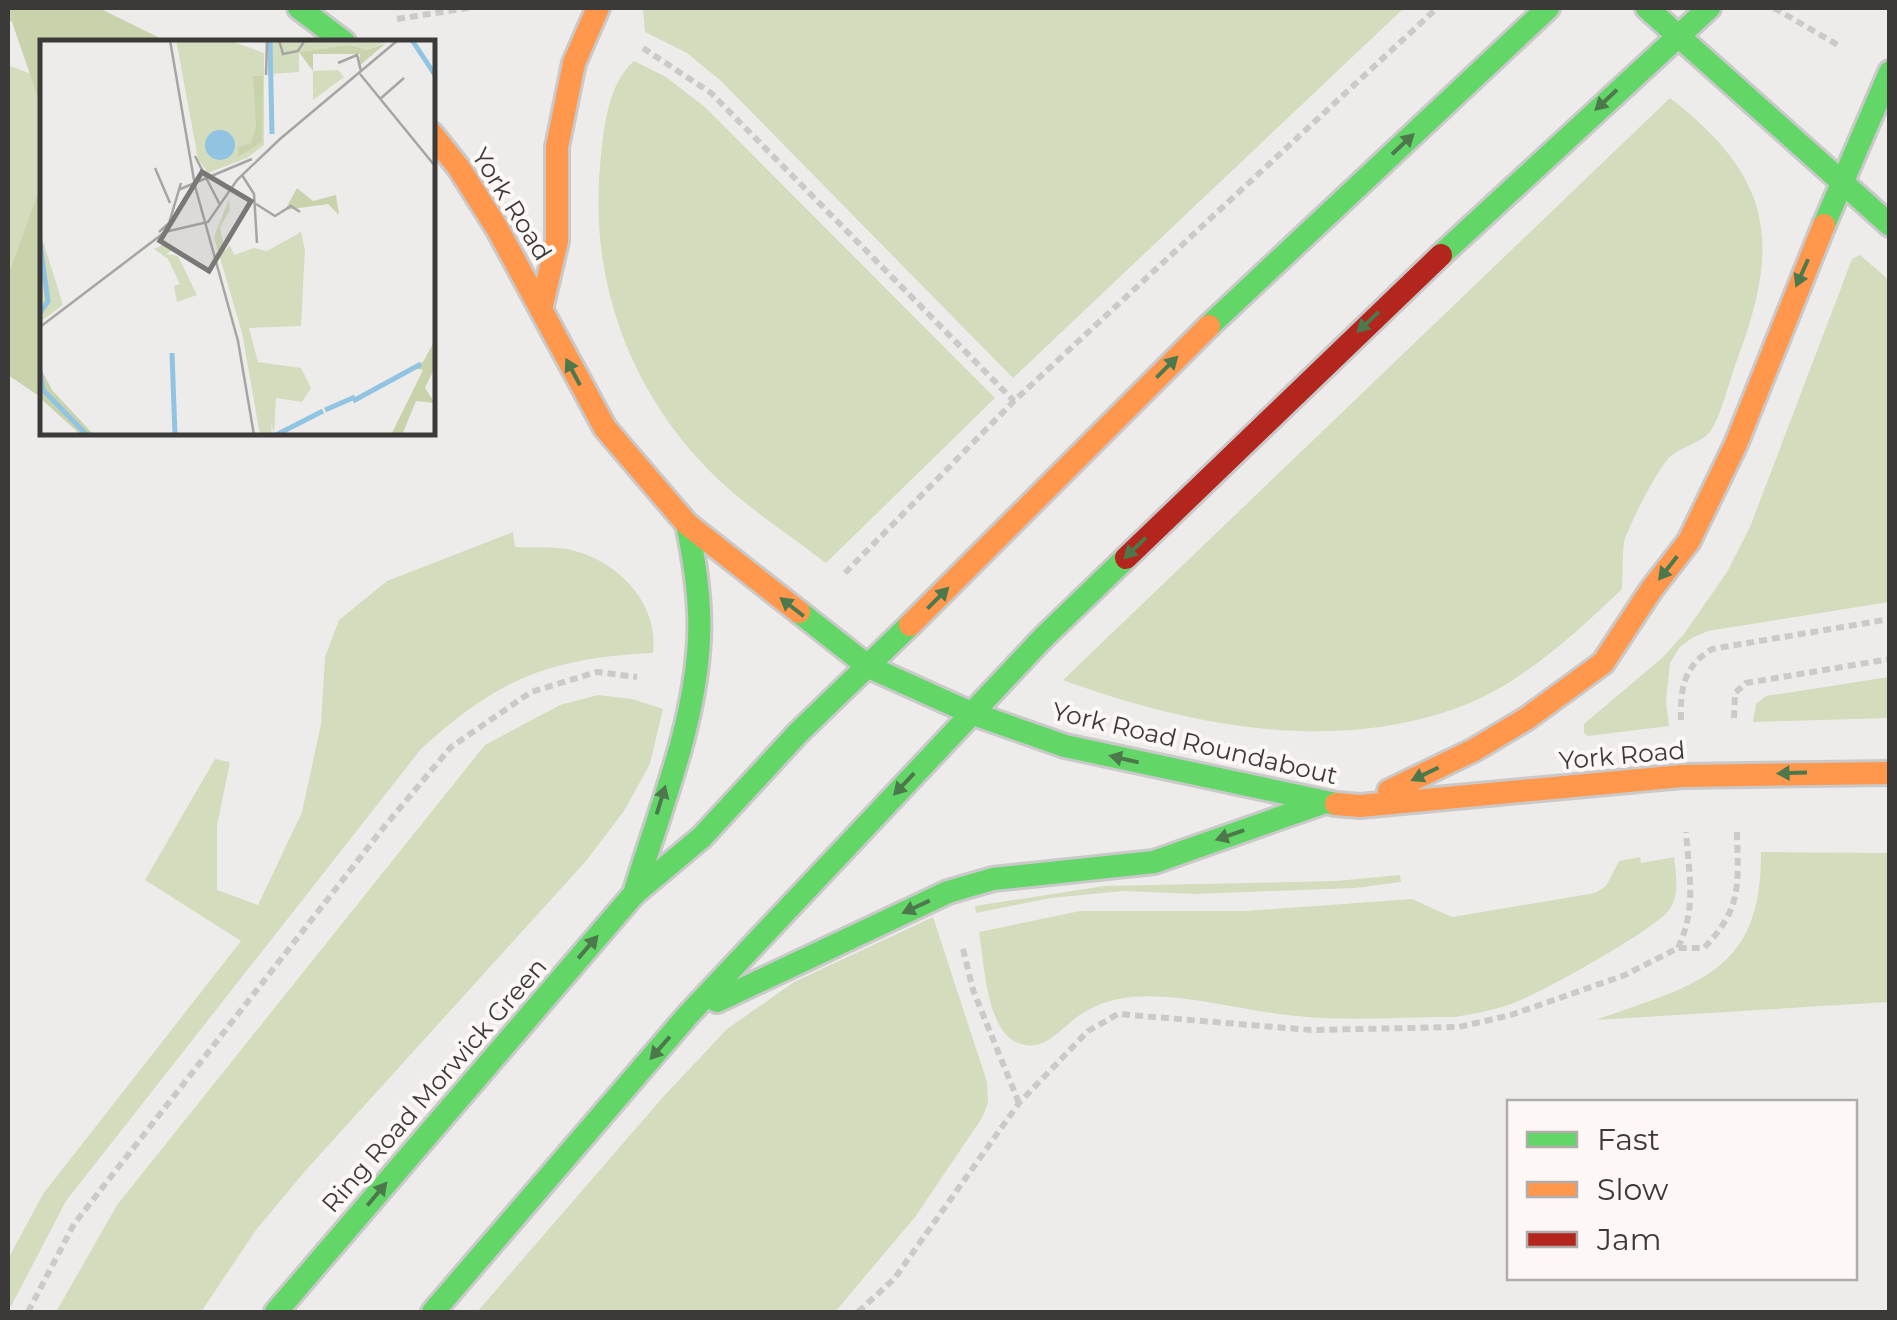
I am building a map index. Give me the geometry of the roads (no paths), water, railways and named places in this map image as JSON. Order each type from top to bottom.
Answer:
[{"type":"highway","points":[[299,8],[341,40]]},
{"type":"highway","points":[[542,305],[557,241],[557,147],[574,62],[598,8]]},
{"type":"highway","name":"Ring Road Morwick Green","points":[[276,1312],[634,894],[702,837],[798,734],[1185,350],[1548,8]]},
{"type":"highway","points":[[1647,8],[1890,226]]},
{"type":"highway","points":[[432,1312],[688,1015],[1043,638],[1356,333],[1709,8]]},
{"type":"highway","name":"York Road Roundabout","points":[[542,305],[605,428],[687,524],[869,666],[971,714],[1065,746],[1322,803],[1360,806],[1474,750],[1603,663],[1689,541],[1710,502],[1889,73]]},
{"type":"highway","name":"York Road","points":[[435,138],[488,213],[542,305]]},
{"type":"highway","name":"Ring Road Morwick Green","points":[[634,894],[693,685],[699,642],[698,594],[687,524]]},
{"type":"highway","name":"York Road","points":[[1360,806],[1682,776],[1890,773]]},
{"type":"highway","points":[[688,1015],[948,892],[993,880],[1154,862],[1322,803]]}]
